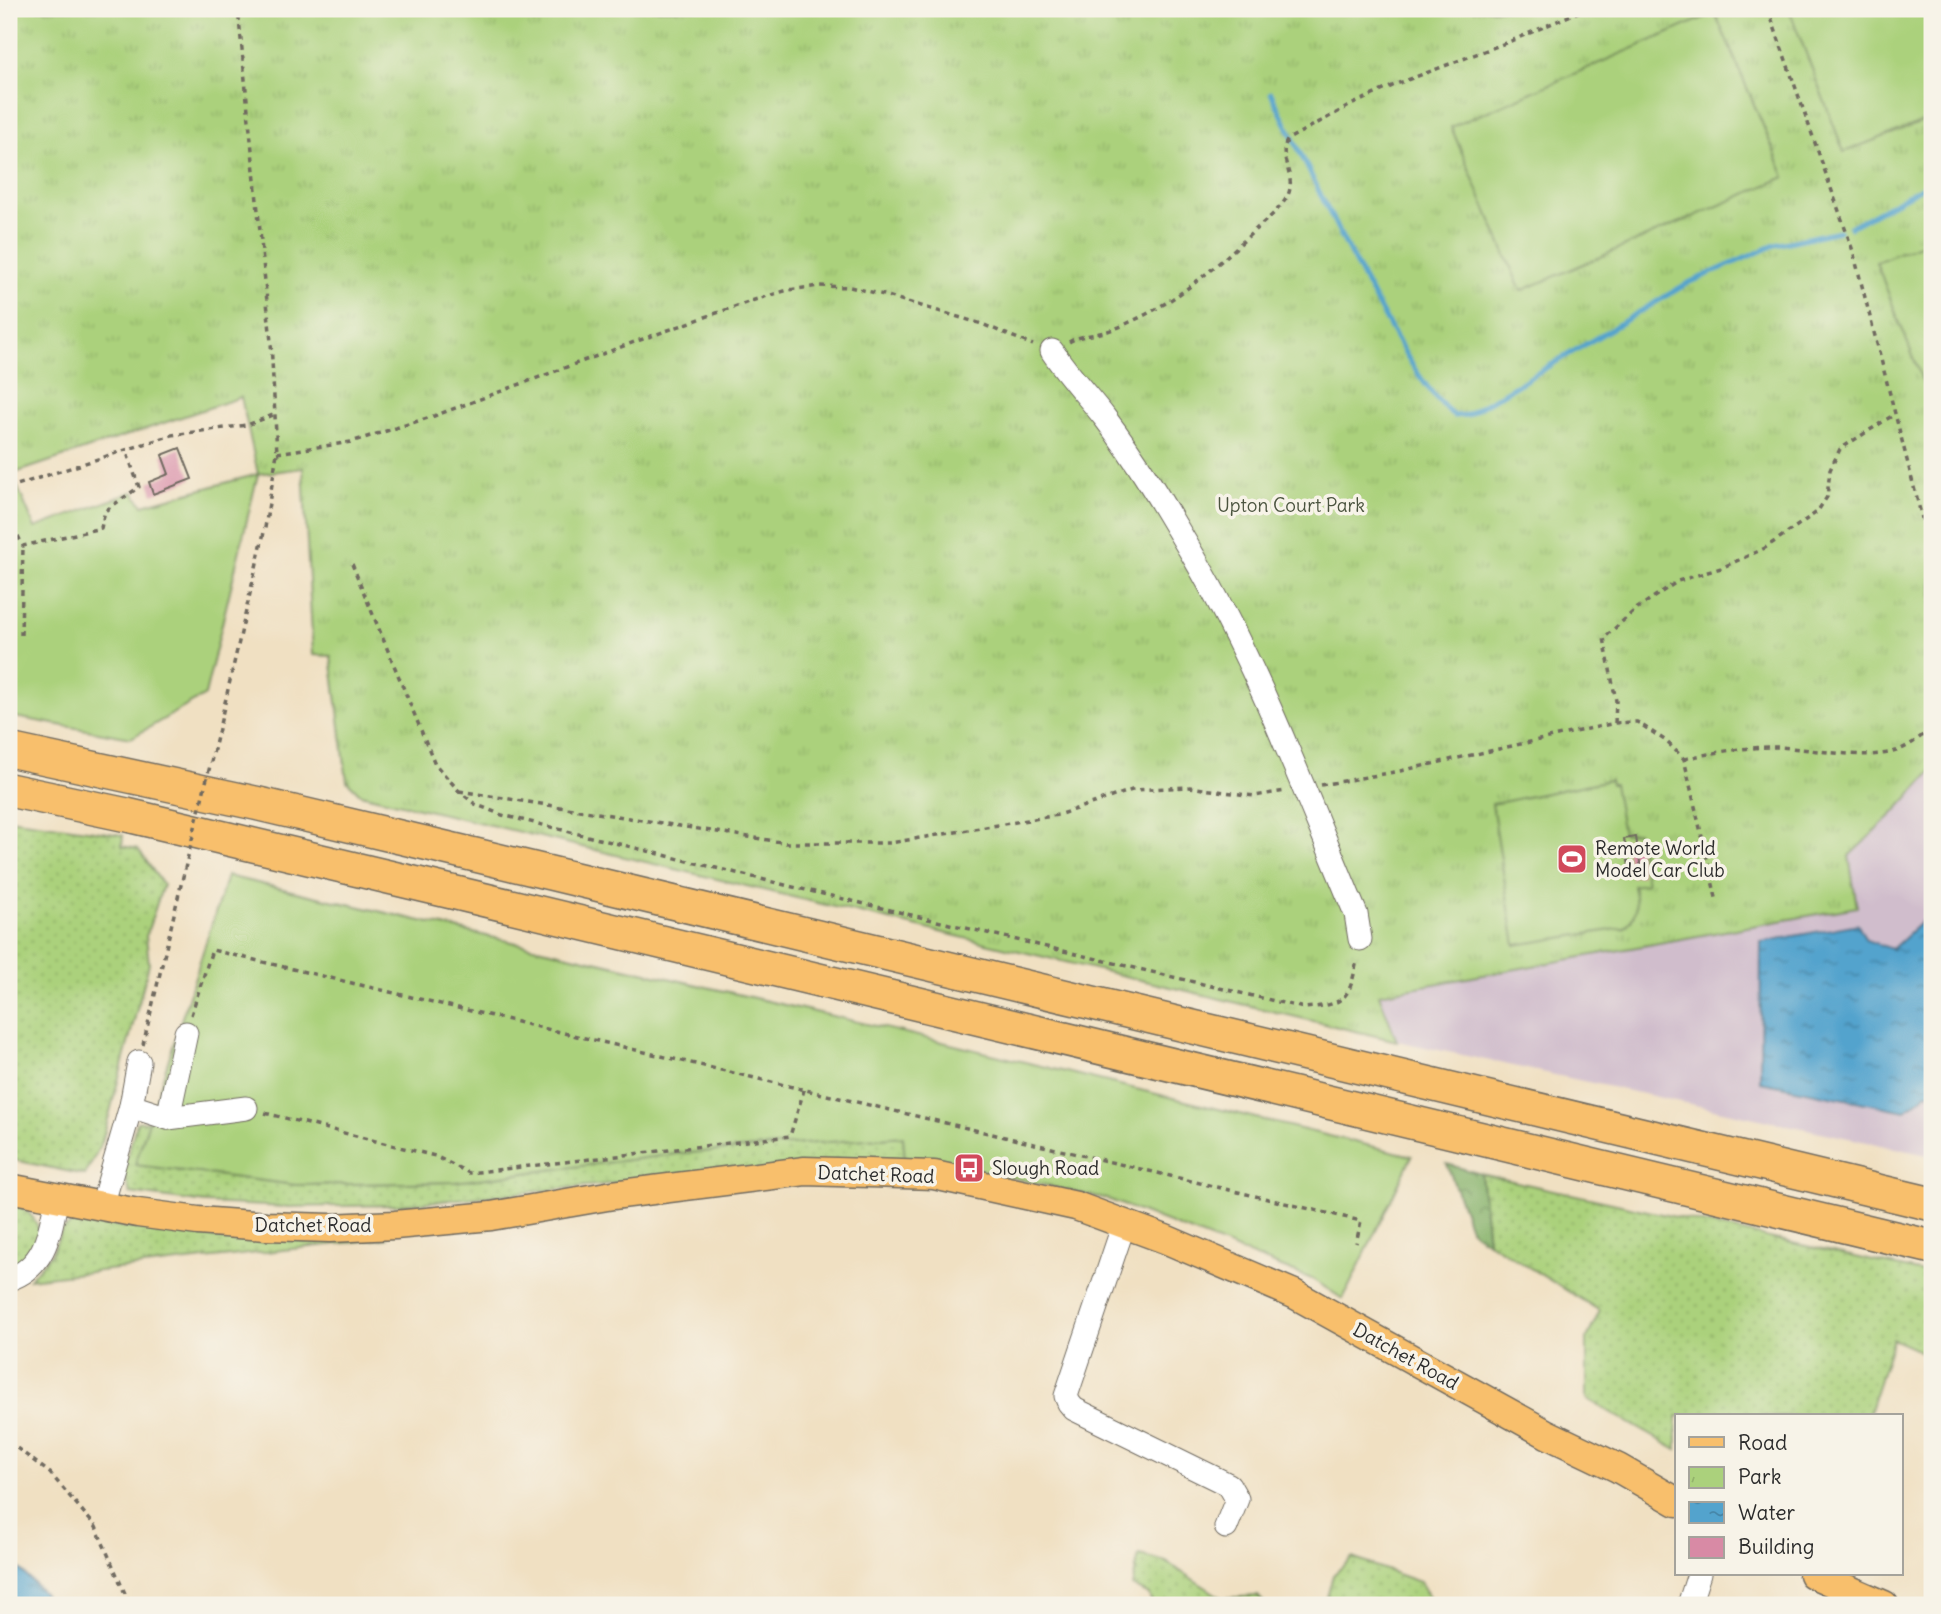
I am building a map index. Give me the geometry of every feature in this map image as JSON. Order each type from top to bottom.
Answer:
[{"type":"highway","points":[[9,750],[373,830],[1932,1204]]},
{"type":"highway","points":[[9,790],[127,815],[456,893],[1932,1247]]},
{"type":"main road","name":"Datchet Road","points":[[9,1188],[198,1221],[330,1228],[491,1216],[613,1195],[805,1171],[934,1175],[1076,1206],[1294,1294],[1547,1434],[1618,1468],[1675,1501]]},
{"type":"main road","points":[[1818,1576],[1884,1605]]},
{"type":"street","points":[[1052,351],[1104,417],[1145,476],[1192,554],[1264,692],[1356,914],[1360,939]]},
{"type":"street","points":[[167,1118],[186,1033]]},
{"type":"street","points":[[102,1206],[131,1106],[139,1062]]},
{"type":"street","points":[[131,1106],[167,1118],[246,1108]]},
{"type":"street","points":[[9,1279],[20,1275],[40,1258],[47,1241],[57,1197]]},
{"type":"street","points":[[1124,1224],[1066,1396],[1074,1409],[1229,1485],[1237,1499],[1226,1527]]},
{"type":"street","points":[[1689,1605],[1698,1576]]},
{"type":"path","points":[[180,889],[265,528],[277,453],[271,342],[238,9]]},
{"type":"path","points":[[277,453],[351,442],[434,416],[640,340],[788,290],[820,286],[840,287],[884,295],[982,324],[1052,351],[1074,339],[1101,333],[1156,309],[1188,289],[1222,262],[1289,194],[1291,180],[1283,153],[1283,146],[1288,139],[1399,83],[1511,41],[1585,9]]},
{"type":"path","points":[[1768,9],[1853,251],[1932,557]]},
{"type":"path","points":[[1615,723],[1616,701],[1604,638],[1636,609],[1678,581],[1721,568],[1765,548],[1817,512],[1827,497],[1829,470],[1840,449],[1895,414]]},
{"type":"path","points":[[9,489],[172,435],[247,425],[276,415]]},
{"type":"path","points":[[23,546],[101,528],[105,510],[139,487],[126,450]]},
{"type":"path","points":[[9,519],[23,546],[21,635]]},
{"type":"path","points":[[352,564],[435,764],[459,791],[475,804],[515,818],[789,886],[1304,1008],[1327,1006],[1341,1000],[1352,986],[1360,939]]},
{"type":"path","points":[[459,791],[786,843],[890,843],[1058,815],[1132,790],[1189,787],[1254,796],[1400,771],[1615,723],[1637,722],[1666,741],[1684,759],[1717,902]]},
{"type":"path","points":[[1684,759],[1726,749],[1776,747],[1870,754],[1895,752],[1916,741],[1932,727]]},
{"type":"path","points":[[186,1033],[212,950],[1361,1221],[1356,1243]]},
{"type":"path","points":[[246,1108],[435,1156],[468,1173],[790,1136],[805,1090]]},
{"type":"path","points":[[9,1442],[50,1473],[96,1527],[130,1605]]},
{"type":"shaded area","points":[[1932,771],[1932,1156],[1397,1041],[1378,994],[1856,907],[1849,856],[1895,812]]},
{"type":"green space","name":"Upton Court Park","points":[[9,9],[1932,9],[1932,771],[1895,812],[1849,856],[1857,907],[1379,994],[1397,1041],[360,794],[347,781],[331,656],[313,655],[303,468],[258,474],[241,397],[9,475]]},
{"type":"green space","points":[[1789,9],[1932,9],[1932,118],[1844,152]]},
{"type":"green space","points":[[1715,13],[1785,177],[1521,291],[1451,127]]},
{"type":"green space","points":[[1932,240],[1932,405],[1876,262]]},
{"type":"green space","points":[[12,474],[35,528],[133,492],[143,505],[258,474],[205,695],[131,738],[9,716],[9,475]]},
{"type":"green space","name":"Remote World Model Car Club","points":[[1610,780],[1611,784],[1614,784],[1623,834],[1637,832],[1647,883],[1633,886],[1636,904],[1632,919],[1624,928],[1515,945],[1492,804]]},
{"type":"green space","points":[[9,819],[123,835],[122,846],[138,849],[163,885],[146,936],[149,964],[102,1142],[85,1175],[9,1159]]},
{"type":"green space","points":[[227,876],[897,1031],[1412,1156],[1343,1299],[1312,1279],[1110,1200],[939,1161],[905,1161],[903,1136],[676,1154],[454,1182],[296,1185],[135,1165]]},
{"type":"green space","points":[[149,1121],[135,1165],[296,1185],[454,1182],[676,1154],[903,1136],[905,1161],[657,1179],[399,1205],[285,1207],[206,1203],[130,1193],[123,1171],[137,1122]]},
{"type":"green space","points":[[1447,1164],[1481,1174],[1488,1242],[1471,1231]]},
{"type":"green space","points":[[1481,1174],[1932,1274],[1932,1388],[1919,1383],[1924,1353],[1893,1339],[1869,1414],[1675,1414],[1675,1449],[1587,1399],[1587,1338],[1600,1311],[1488,1242]]},
{"type":"green space","points":[[9,1202],[31,1215],[36,1222],[39,1237],[32,1253],[9,1269]]},
{"type":"green space","points":[[76,1221],[225,1239],[389,1238],[29,1279],[51,1254],[62,1230]]},
{"type":"green space","points":[[1139,1555],[1166,1562],[1222,1598],[1258,1596],[1266,1605],[1152,1605],[1149,1595],[1132,1586]]},
{"type":"green space","points":[[1352,1558],[1420,1582],[1434,1605],[1325,1605],[1333,1575]]},
{"type":"water","points":[[1932,912],[1932,1094],[1927,1093],[1905,1111],[1760,1082],[1761,942],[1858,924],[1866,940],[1892,949]]},
{"type":"water","points":[[9,1558],[43,1593],[51,1605],[9,1605]]},
{"type":"building","points":[[180,448],[192,479],[153,494],[149,482],[169,474],[162,455]]},
{"type":"building","points":[[1636,837],[1642,875],[1631,877],[1624,839]]},
{"type":"waterway","points":[[1271,93],[1340,234],[1399,342],[1424,382],[1454,416],[1467,415],[1688,283],[1775,245],[1839,231]]},
{"type":"waterway","points":[[1850,227],[1932,182]]},
{"type":"place","name":"Remote World Model Car Club","points":[[1572,859]]},
{"type":"place","name":"Slough Road","points":[[969,1168]]}]
